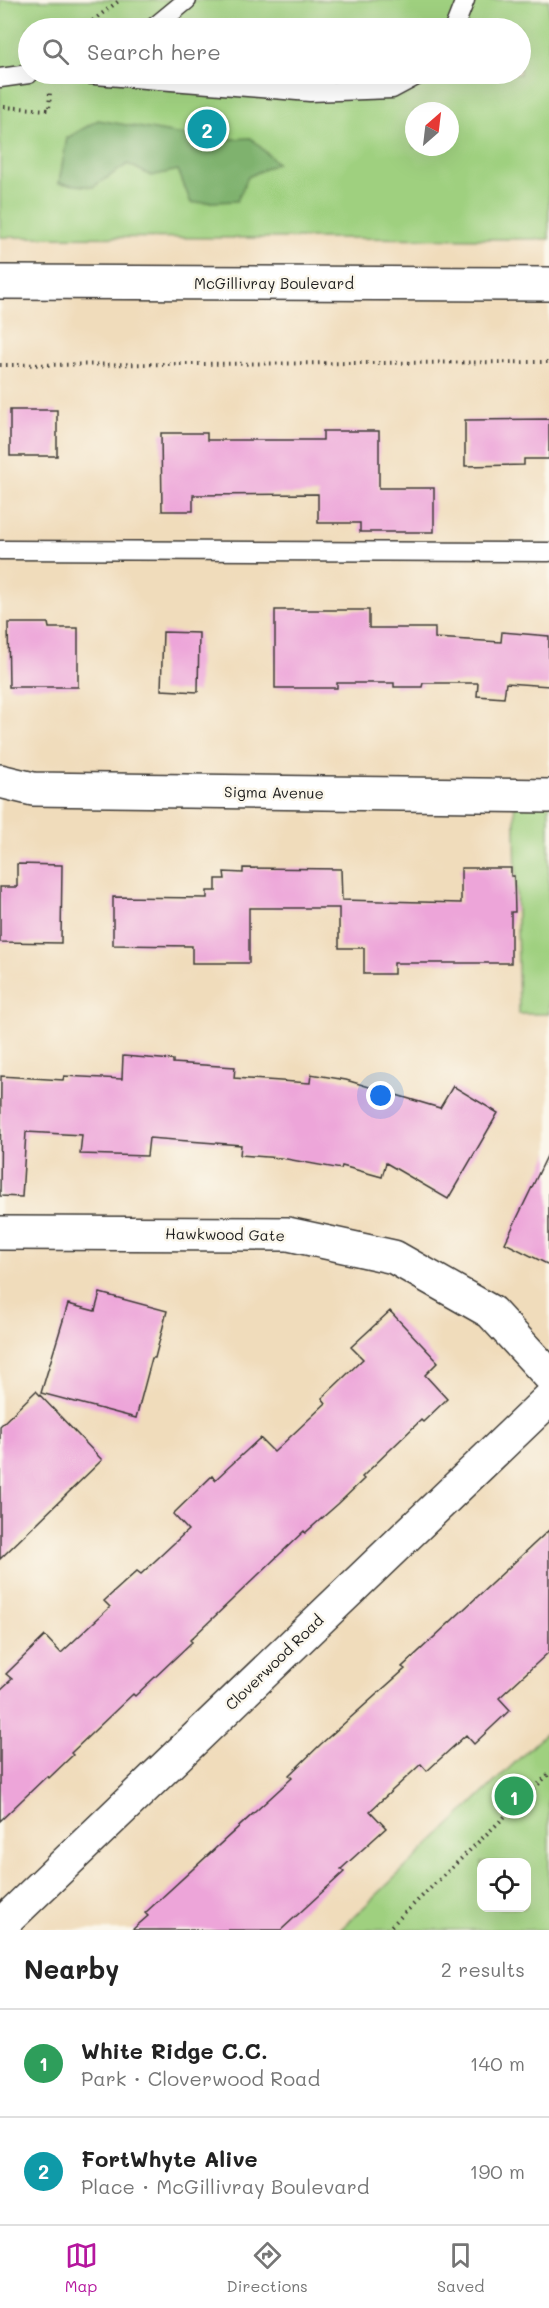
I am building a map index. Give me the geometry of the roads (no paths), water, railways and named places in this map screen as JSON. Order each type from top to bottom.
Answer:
[{"type":"street","name":"McGillivray Boulevard","points":[[0,282],[549,284]]},
{"type":"street","name":"Sigma Avenue","points":[[0,781],[33,789],[549,796]]},
{"type":"street","name":"Hawkwood Gate","points":[[0,1233],[288,1234],[393,1257],[491,1312],[549,1375]]},
{"type":"street","name":"Cloverwood Road","points":[[0,1926],[549,1398]]},
{"type":"lane","points":[[165,18],[187,0]]},
{"type":"lane","points":[[458,18],[465,0]]},
{"type":"lane","points":[[0,78],[18,76]]},
{"type":"lane","points":[[214,84],[310,92],[392,89],[401,84]]},
{"type":"lane","points":[[0,550],[549,552]]},
{"type":"place","name":"FortWhyte Alive","points":[[207,129]]},
{"type":"place","name":"White Ridge C.C.","points":[[514,1796]]}]
